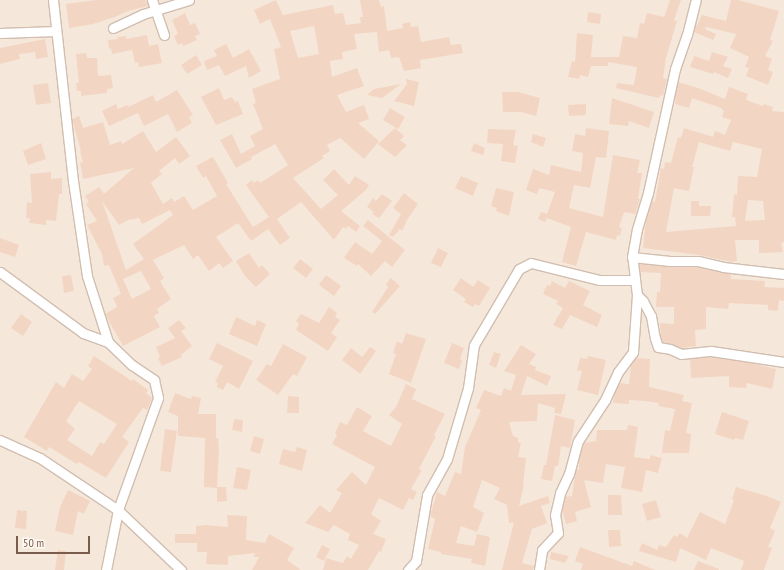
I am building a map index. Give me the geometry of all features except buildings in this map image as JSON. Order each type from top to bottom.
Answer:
[{"type":"street","points":[[53,0],[73,181],[87,276],[108,342]]},
{"type":"street","points":[[152,0],[164,35]]},
{"type":"street","points":[[113,28],[155,10],[189,0]]},
{"type":"street","points":[[539,570],[542,550],[558,533],[555,515],[560,493],[569,474],[578,441],[606,400],[618,372],[633,352],[637,295],[632,257],[637,229],[648,193],[674,69],[687,35],[696,0]]},
{"type":"street","points":[[0,33],[56,31]]},
{"type":"street","points":[[632,257],[670,261],[698,261],[723,266],[784,274]]},
{"type":"street","points":[[408,570],[416,561],[427,495],[447,459],[468,388],[474,345],[519,269],[531,263],[599,280],[635,280]]},
{"type":"street","points":[[0,272],[83,334],[108,342],[132,365],[154,380],[158,398],[118,510],[106,570]]},
{"type":"street","points":[[637,295],[643,301],[651,316],[658,347],[670,349],[681,354],[711,351],[784,362]]},
{"type":"street","points":[[0,440],[40,458],[118,510],[181,570]]},
{"type":"shaded area","points":[[0,0],[784,0],[784,570],[0,570]]}]
